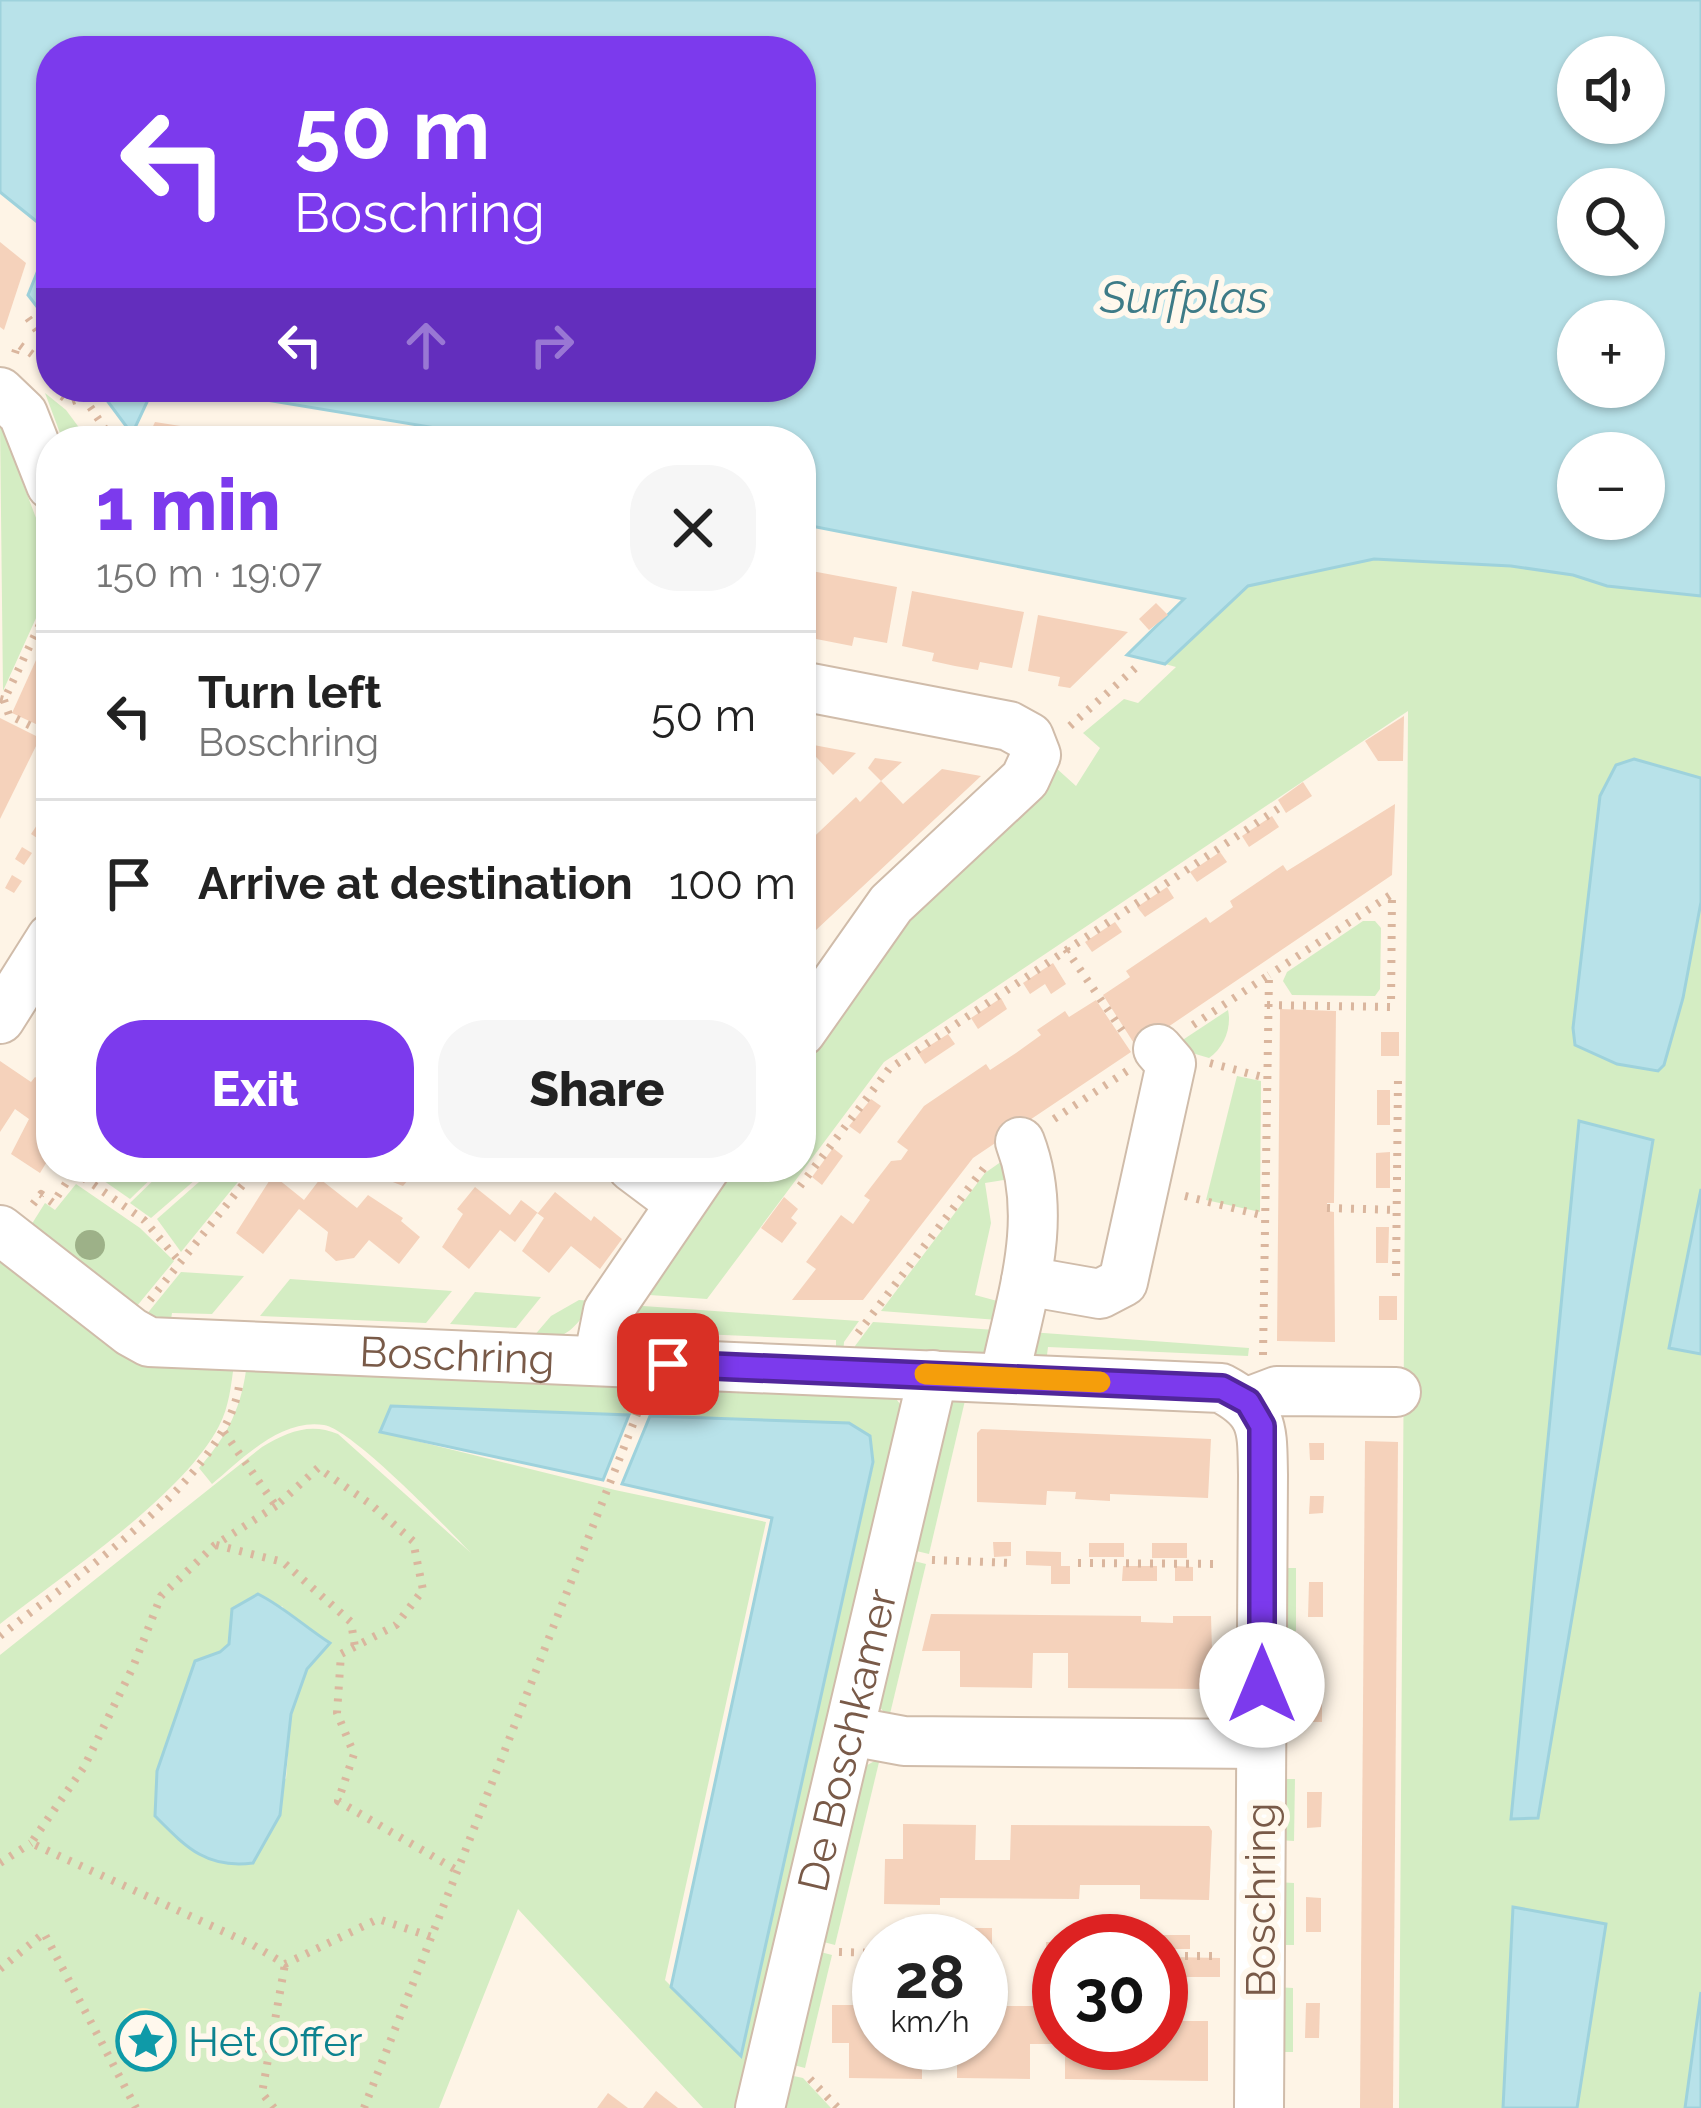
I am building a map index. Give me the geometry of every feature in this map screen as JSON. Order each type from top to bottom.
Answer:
[{"type":"street","points":[[0,392],[23,414],[36,447]]},
{"type":"street","points":[[816,689],[1009,726],[1029,737],[1036,754],[1025,779],[891,904],[816,1011]]},
{"type":"street","points":[[0,1018],[36,962]]},
{"type":"street","points":[[1026,1281],[1100,1294],[1123,1282],[1171,1064],[1143,1045]]},
{"type":"street","points":[[1008,1378],[1036,1223],[1028,1162],[1020,1142]]},
{"type":"street","points":[[598,1361],[608,1311],[693,1185]]},
{"type":"street","name":"Boschring","points":[[5,1233],[127,1330],[149,1342],[1222,1388],[1248,1402],[1262,1426],[1258,2108]]},
{"type":"street","name":"De Boschkamer","points":[[760,2108],[933,1375]]},
{"type":"street","points":[[1248,1402],[1277,1391],[1396,1392]]},
{"type":"street","points":[[850,1731],[904,1741],[1261,1744]]},
{"type":"path","points":[[28,318],[36,329]]},
{"type":"path","points":[[24,349],[36,357]]},
{"type":"path","points":[[36,631],[2,699],[8,715],[36,729]]},
{"type":"path","points":[[1036,754],[1141,663]]},
{"type":"path","points":[[816,1165],[889,1069],[1282,806]]},
{"type":"path","points":[[1268,1004],[1391,1007],[1392,894],[1269,975]]},
{"type":"path","points":[[1066,949],[1143,1045]]},
{"type":"path","points":[[1396,1276],[1398,1079]]},
{"type":"path","points":[[5,1233],[41,1194],[53,1202],[66,1182]]},
{"type":"path","points":[[93,1182],[144,1220],[180,1262]]},
{"type":"path","points":[[127,1330],[245,1182]]},
{"type":"path","points":[[800,1186],[803,1182]]},
{"type":"path","points":[[1144,1186],[1265,1211],[1278,1207]]},
{"type":"path","points":[[1328,1208],[1396,1210]]},
{"type":"path","points":[[0,1636],[150,1517],[224,1432],[237,1396],[244,1347]]},
{"type":"path","points":[[364,2108],[657,1364]]},
{"type":"path","points":[[224,1432],[276,1506]]},
{"type":"path","points":[[0,1863],[31,1843],[84,1767],[134,1667],[161,1596],[214,1545],[276,1506],[318,1468],[413,1541],[423,1590],[396,1625],[341,1654],[337,1712],[354,1754],[338,1801],[458,1871]]},
{"type":"path","points":[[214,1545],[283,1562],[351,1622],[355,1647]]},
{"type":"path","points":[[892,1551],[939,1562],[1014,1563]]},
{"type":"path","points":[[1078,1562],[1262,1564]]},
{"type":"path","points":[[31,1843],[285,1964]]},
{"type":"path","points":[[285,1964],[378,1919],[432,1936]]},
{"type":"path","points":[[0,1969],[44,1933],[136,2108]]},
{"type":"path","points":[[1188,1955],[1259,1956]]},
{"type":"path","points":[[274,2108],[262,2093],[285,1964]]},
{"type":"green space","points":[[48,402],[66,410],[78,426],[57,426]]},
{"type":"green space","points":[[0,423],[36,518],[36,618],[3,691]]},
{"type":"green space","points":[[1374,559],[1511,566],[1573,575],[1607,586],[1701,596],[1701,1992],[1685,2108],[1399,2108],[1408,711],[884,1062],[816,1153],[816,1037],[905,912],[1055,767],[1076,786],[1100,748],[1083,733],[1124,699],[1138,703],[1176,667],[1165,664],[1248,586]]},
{"type":"green space","points":[[1363,921],[1375,921],[1381,928],[1380,989],[1375,996],[1292,995],[1283,981],[1287,972]]},
{"type":"green space","points":[[1228,1010],[1226,1037],[1209,1058],[1172,1047]]},
{"type":"green space","points":[[1237,1076],[1261,1081],[1260,1212],[1206,1200]]},
{"type":"green space","points":[[1005,1159],[1010,1179],[985,1183],[991,1223],[975,1295],[1001,1302],[998,1320],[881,1311],[985,1173]]},
{"type":"green space","points":[[106,1182],[148,1182],[130,1199]]},
{"type":"green space","points":[[152,1182],[193,1182],[151,1218],[130,1203]]},
{"type":"green space","points":[[199,1182],[238,1182],[181,1252],[157,1219]]},
{"type":"green space","points":[[713,1182],[794,1182],[707,1299],[635,1294]]},
{"type":"green space","points":[[76,1184],[140,1228],[174,1261],[132,1312],[28,1230],[45,1203],[55,1210]]},
{"type":"green space","points":[[0,1251],[234,1364],[219,1426],[178,1480],[120,1533],[0,1624]]},
{"type":"green space","points":[[181,1272],[244,1276],[212,1314],[172,1313],[170,1326],[142,1320]]},
{"type":"green space","points":[[290,1279],[452,1291],[426,1323],[260,1316]]},
{"type":"green space","points":[[475,1292],[541,1297],[516,1328],[450,1324]]},
{"type":"green space","points":[[579,1300],[593,1301],[569,1331],[533,1337],[551,1316]]},
{"type":"green space","points":[[629,1305],[859,1321],[844,1342],[843,1355],[836,1355],[836,1340],[701,1334],[699,1349],[662,1345],[643,1337],[631,1319]]},
{"type":"green space","points":[[873,1322],[996,1330],[991,1361],[855,1355],[855,1346]]},
{"type":"green space","points":[[1030,1332],[1249,1348],[1248,1356],[1048,1347],[1046,1363],[1026,1363]]},
{"type":"green space","points":[[247,1363],[893,1395],[904,1409],[745,2108],[703,2108],[518,1909],[439,2108],[0,2108],[0,1655],[262,1447],[299,1430],[338,1434],[471,1553],[377,1461],[338,1431],[324,1425],[308,1424],[278,1434],[212,1484],[199,1468],[232,1420]],"holes":[[[391,1405],[849,1423],[870,1435],[874,1462],[741,2056],[665,1980],[766,1522],[380,1432]],[[282,1606],[291,1618],[307,1669],[291,1714],[286,1779],[182,1700],[195,1661],[221,1652]]]},
{"type":"green space","points":[[967,1392],[929,1554],[908,1549],[950,1400]]},
{"type":"green space","points":[[906,1559],[926,1564],[889,1718],[878,1705]]},
{"type":"green space","points":[[1279,1568],[1296,1568],[1296,1631],[1278,1631]]},
{"type":"green space","points":[[1295,1673],[1295,1737],[1277,1737],[1278,1674]]},
{"type":"green space","points":[[880,1758],[835,1945],[816,1940],[860,1769]]},
{"type":"green space","points":[[1277,1779],[1295,1779],[1294,1841],[1277,1840]]},
{"type":"green space","points":[[1276,1882],[1294,1883],[1294,1945],[1276,1945]]},
{"type":"green space","points":[[813,1950],[832,1955],[805,2068],[786,2063]]},
{"type":"green space","points":[[1275,1987],[1293,1988],[1293,2052],[1275,2052]]},
{"type":"green space","points":[[784,2074],[803,2078],[831,2108],[776,2108]]},
{"type":"sand","points":[[143,2008],[159,2014],[165,2030],[159,2046],[143,2052],[127,2046],[121,2030],[127,2014]]},
{"type":"water","name":"Surfplas","points":[[0,0],[1701,0],[1701,596],[1607,586],[1573,575],[1511,566],[1374,559],[1248,586],[1165,664],[1127,655],[1184,599],[816,527],[816,426],[424,426],[279,402],[816,402],[816,36],[36,36],[36,221],[0,192]]},
{"type":"water","points":[[36,275],[36,305],[28,295]]},
{"type":"water","points":[[108,402],[147,402],[136,426],[126,426]]},
{"type":"water","points":[[1634,759],[1701,778],[1701,902],[1683,998],[1664,1065],[1658,1071],[1617,1064],[1575,1045],[1573,1028],[1600,796],[1616,765]]},
{"type":"water","points":[[1579,1121],[1653,1140],[1538,1818],[1511,1819]]},
{"type":"water","points":[[1701,1189],[1701,1354],[1669,1348]]},
{"type":"water","points":[[391,1406],[629,1415],[603,1480],[380,1432]]},
{"type":"water","points":[[650,1416],[849,1423],[870,1436],[873,1462],[741,2056],[671,1987],[772,1518],[622,1484]]},
{"type":"water","points":[[258,1594],[330,1643],[307,1669],[291,1714],[280,1815],[253,1863],[222,1863],[187,1846],[155,1816],[157,1771],[195,1661],[229,1644],[232,1609]]},
{"type":"water","points":[[1513,1907],[1606,1924],[1577,2108],[1503,2108]]},
{"type":"water","points":[[1701,1992],[1701,2108],[1685,2108]]},
{"type":"building","points":[[0,242],[26,263],[4,330],[0,327]]},
{"type":"building","points":[[816,572],[897,587],[887,643],[854,637],[852,646],[816,639]]},
{"type":"building","points":[[912,591],[1024,612],[1012,668],[980,662],[978,670],[955,666],[932,661],[934,653],[902,646]]},
{"type":"building","points":[[1156,603],[1168,615],[1149,630],[1139,619]]},
{"type":"building","points":[[1038,615],[1128,632],[1070,688],[1058,686],[1060,677],[1028,671]]},
{"type":"building","points":[[36,660],[36,724],[12,713]]},
{"type":"building","points":[[1404,716],[1403,761],[1378,761],[1365,741]]},
{"type":"building","points":[[0,718],[36,736],[36,746],[0,819]]},
{"type":"building","points":[[816,745],[856,753],[833,775],[816,757]]},
{"type":"building","points":[[875,758],[902,762],[881,781],[868,768]]},
{"type":"building","points":[[942,769],[981,776],[816,930],[816,835],[856,797],[860,802],[881,781],[903,804]]},
{"type":"building","points":[[1303,782],[1312,796],[1286,813],[1278,800]]},
{"type":"building","points":[[1395,804],[1392,875],[1137,1048],[1103,995],[1130,977],[1126,971],[1206,917],[1210,923],[1233,907],[1230,901],[1283,865],[1287,871]]},
{"type":"building","points":[[1272,816],[1279,827],[1249,847],[1242,836]]},
{"type":"building","points":[[22,847],[32,853],[24,865],[15,859]]},
{"type":"building","points":[[1220,852],[1227,862],[1197,882],[1190,872]]},
{"type":"building","points":[[12,875],[22,881],[14,893],[5,888]]},
{"type":"building","points":[[1167,887],[1174,898],[1145,917],[1137,907]]},
{"type":"building","points":[[1115,922],[1122,932],[1092,952],[1085,942]]},
{"type":"building","points":[[1053,963],[1066,984],[1051,994],[1045,984],[1030,994],[1023,983]]},
{"type":"building","points":[[1001,998],[1007,1009],[978,1029],[971,1018]]},
{"type":"building","points":[[1096,1000],[1131,1052],[973,1158],[863,1300],[792,1300],[816,1269],[806,1262],[841,1215],[853,1224],[870,1200],[864,1196],[891,1161],[901,1160],[908,1150],[897,1142],[924,1106],[986,1064],[990,1070],[1016,1053],[1041,1035],[1037,1030],[1065,1011],[1069,1017]]},
{"type":"building","points":[[1280,1009],[1336,1011],[1334,1203],[1327,1203],[1327,1211],[1334,1212],[1335,1342],[1277,1341]]},
{"type":"building","points":[[1381,1032],[1399,1032],[1399,1056],[1381,1056]]},
{"type":"building","points":[[948,1034],[955,1044],[925,1064],[918,1053]]},
{"type":"building","points":[[0,1061],[31,1082],[36,1078],[36,1170],[11,1154],[29,1119],[15,1109],[0,1132]]},
{"type":"building","points":[[1377,1090],[1390,1090],[1390,1125],[1377,1125]]},
{"type":"building","points":[[871,1099],[881,1106],[860,1134],[849,1126]]},
{"type":"building","points":[[833,1148],[843,1156],[822,1185],[816,1171]]},
{"type":"building","points":[[1390,1152],[1390,1188],[1376,1188],[1376,1153]]},
{"type":"building","points":[[269,1182],[282,1182],[304,1200],[318,1182],[324,1182],[357,1208],[368,1195],[403,1218],[420,1237],[399,1264],[369,1240],[354,1258],[336,1261],[325,1251],[328,1232],[299,1209],[263,1254],[236,1233]]},
{"type":"building","points":[[475,1187],[510,1215],[521,1200],[538,1213],[555,1192],[622,1239],[600,1269],[571,1246],[549,1273],[522,1251],[544,1218],[537,1213],[515,1242],[500,1230],[469,1269],[442,1247],[463,1214],[457,1209]]},
{"type":"building","points":[[784,1197],[798,1209],[791,1218],[797,1223],[782,1243],[761,1228]]},
{"type":"building","points":[[1376,1227],[1389,1227],[1388,1263],[1376,1263]]},
{"type":"building","points":[[1379,1296],[1397,1296],[1397,1320],[1379,1320]]},
{"type":"building","points":[[981,1429],[1211,1439],[1208,1498],[1110,1494],[1110,1501],[1047,1491],[1046,1505],[977,1502],[977,1433]]},
{"type":"building","points":[[1365,1441],[1398,1442],[1393,2108],[1360,2108]]},
{"type":"building","points":[[1309,1443],[1324,1443],[1324,1460],[1310,1460]]},
{"type":"building","points":[[1310,1496],[1324,1496],[1323,1513],[1309,1514]]},
{"type":"building","points":[[993,1542],[1011,1542],[1011,1556],[994,1557]]},
{"type":"building","points":[[1089,1543],[1124,1543],[1124,1557],[1089,1557]]},
{"type":"building","points":[[1152,1543],[1187,1543],[1187,1558],[1152,1558]]},
{"type":"building","points":[[1026,1551],[1061,1552],[1061,1566],[1070,1566],[1070,1584],[1051,1584],[1051,1566],[1026,1565]]},
{"type":"building","points":[[1123,1566],[1157,1566],[1157,1581],[1122,1581]]},
{"type":"building","points":[[1175,1566],[1193,1567],[1193,1581],[1175,1581]]},
{"type":"building","points":[[1309,1582],[1323,1582],[1323,1617],[1308,1617]]},
{"type":"building","points":[[931,1614],[1141,1616],[1141,1622],[1173,1623],[1173,1616],[1211,1616],[1213,1685],[1210,1689],[1068,1688],[1068,1653],[1033,1653],[1032,1688],[960,1687],[960,1651],[922,1651]]},
{"type":"building","points":[[1308,1687],[1322,1687],[1322,1722],[1307,1722]]},
{"type":"building","points":[[1307,1792],[1322,1792],[1321,1827],[1307,1828]]},
{"type":"building","points":[[903,1824],[976,1825],[975,1860],[1010,1860],[1011,1825],[1209,1826],[1209,1900],[1140,1899],[1140,1885],[1080,1885],[1079,1899],[940,1898],[940,1905],[884,1904],[885,1859],[903,1859]]},
{"type":"building","points":[[1306,1897],[1321,1898],[1321,1932],[1306,1932]]},
{"type":"building","points":[[1188,1957],[1220,1958],[1220,1977],[1188,1977]]},
{"type":"building","points":[[1306,2003],[1320,2003],[1319,2038],[1305,2038]]},
{"type":"building","points":[[832,2005],[852,2005],[852,2070],[922,2070],[922,2079],[849,2078],[849,2043],[832,2043]]},
{"type":"building","points":[[1008,2006],[1032,2006],[1030,2079],[957,2078],[957,2070],[1008,2070]]},
{"type":"building","points":[[1188,2021],[1208,2021],[1208,2081],[1065,2079],[1065,2070],[1188,2070]]},
{"type":"building","points":[[656,2091],[678,2108],[643,2108]]},
{"type":"building","points":[[608,2093],[628,2108],[597,2108]]},
{"type":"slow traffic","points":[[925,1374],[1100,1382]]},
{"type":"place","name":"Het Offer","points":[[146,2041]]},
{"type":"route","points":[[668,1364],[1222,1388],[1248,1402],[1262,1426],[1262,1685]]}]
